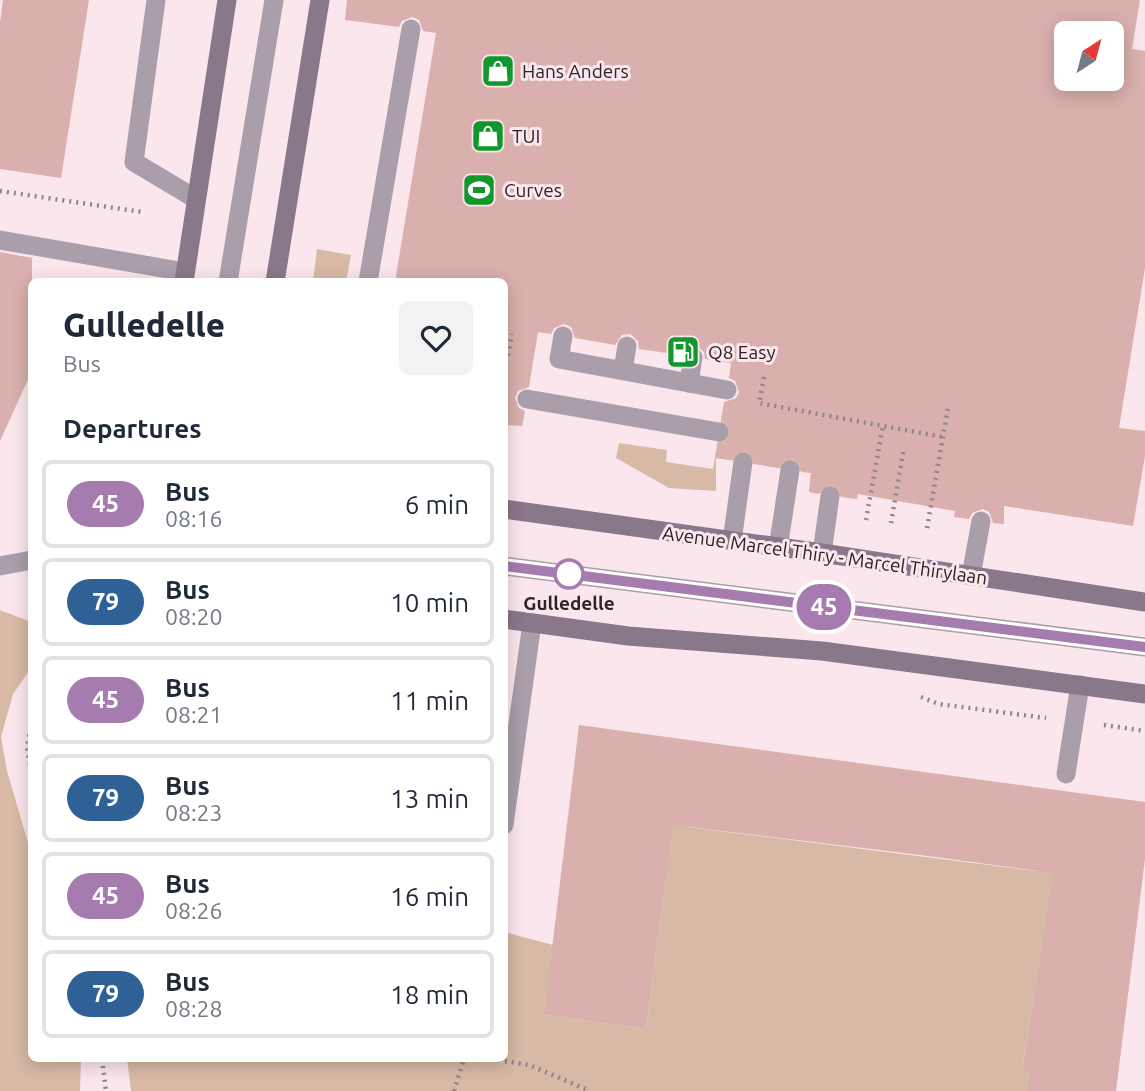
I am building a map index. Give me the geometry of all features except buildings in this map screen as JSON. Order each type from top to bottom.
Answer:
[{"type":"main road","points":[[185,277],[227,0]]},
{"type":"main road","points":[[276,278],[320,0]]},
{"type":"main road","name":"Avenue Marcel Thiry - Marcel Thirylaan","points":[[508,510],[822,553],[1145,602]]},
{"type":"main road","points":[[508,620],[628,636],[822,651],[1145,694]]},
{"type":"street","points":[[156,0],[134,162],[196,199]]},
{"type":"street","points":[[230,278],[274,0]]},
{"type":"street","points":[[369,278],[411,29]]},
{"type":"street","points":[[0,240],[185,277]]},
{"type":"street","points":[[564,336],[559,359],[727,390]]},
{"type":"street","points":[[623,370],[627,346]]},
{"type":"street","points":[[689,383],[693,358]]},
{"type":"street","points":[[527,399],[719,432]]},
{"type":"street","points":[[732,541],[743,463]]},
{"type":"street","points":[[778,548],[790,470]]},
{"type":"street","points":[[822,553],[830,496]]},
{"type":"street","points":[[971,576],[981,521]]},
{"type":"street","points":[[0,566],[28,561]]},
{"type":"street","points":[[508,567],[1145,648]]},
{"type":"street","points":[[508,796],[532,623]]},
{"type":"street","points":[[1066,774],[1080,685]]},
{"type":"path","points":[[0,191],[142,212]]},
{"type":"path","points":[[508,354],[512,334]]},
{"type":"path","points":[[764,377],[759,403],[943,437]]},
{"type":"path","points":[[927,528],[948,408]]},
{"type":"path","points":[[866,520],[883,426]]},
{"type":"path","points":[[891,523],[904,448]]},
{"type":"path","points":[[103,1062],[106,1091]]},
{"type":"path","points":[[454,1091],[463,1062]]},
{"type":"path","points":[[508,1062],[529,1065],[590,1091]]},
{"type":"shaded area","points":[[317,249],[351,255],[347,278],[313,278]]},
{"type":"shaded area","points":[[722,414],[867,440],[857,499],[809,492],[811,473],[716,458],[716,491],[669,488],[616,458],[619,443],[667,450],[666,462],[713,469]]},
{"type":"shaded area","points":[[0,610],[28,621],[28,672],[13,694],[1,737],[7,771],[28,843],[28,1062],[81,1062],[80,1091],[0,1091]]},
{"type":"shaded area","points":[[662,815],[688,827],[1036,871],[1056,858],[1022,1070],[1029,1072],[1026,1091],[131,1091],[127,1062],[508,1062],[508,933],[553,945],[545,1015],[646,1029],[665,885]]},
{"type":"bus line","name":"45","points":[[508,567],[1145,647]]},
{"type":"place","name":"Hans Anders","points":[[498,71]]},
{"type":"place","name":"TUI","points":[[488,136]]},
{"type":"place","name":"Curves","points":[[479,190]]},
{"type":"place","name":"Q8 Easy","points":[[683,352]]},
{"type":"place","name":"Gulledelle","points":[[569,574]]}]
